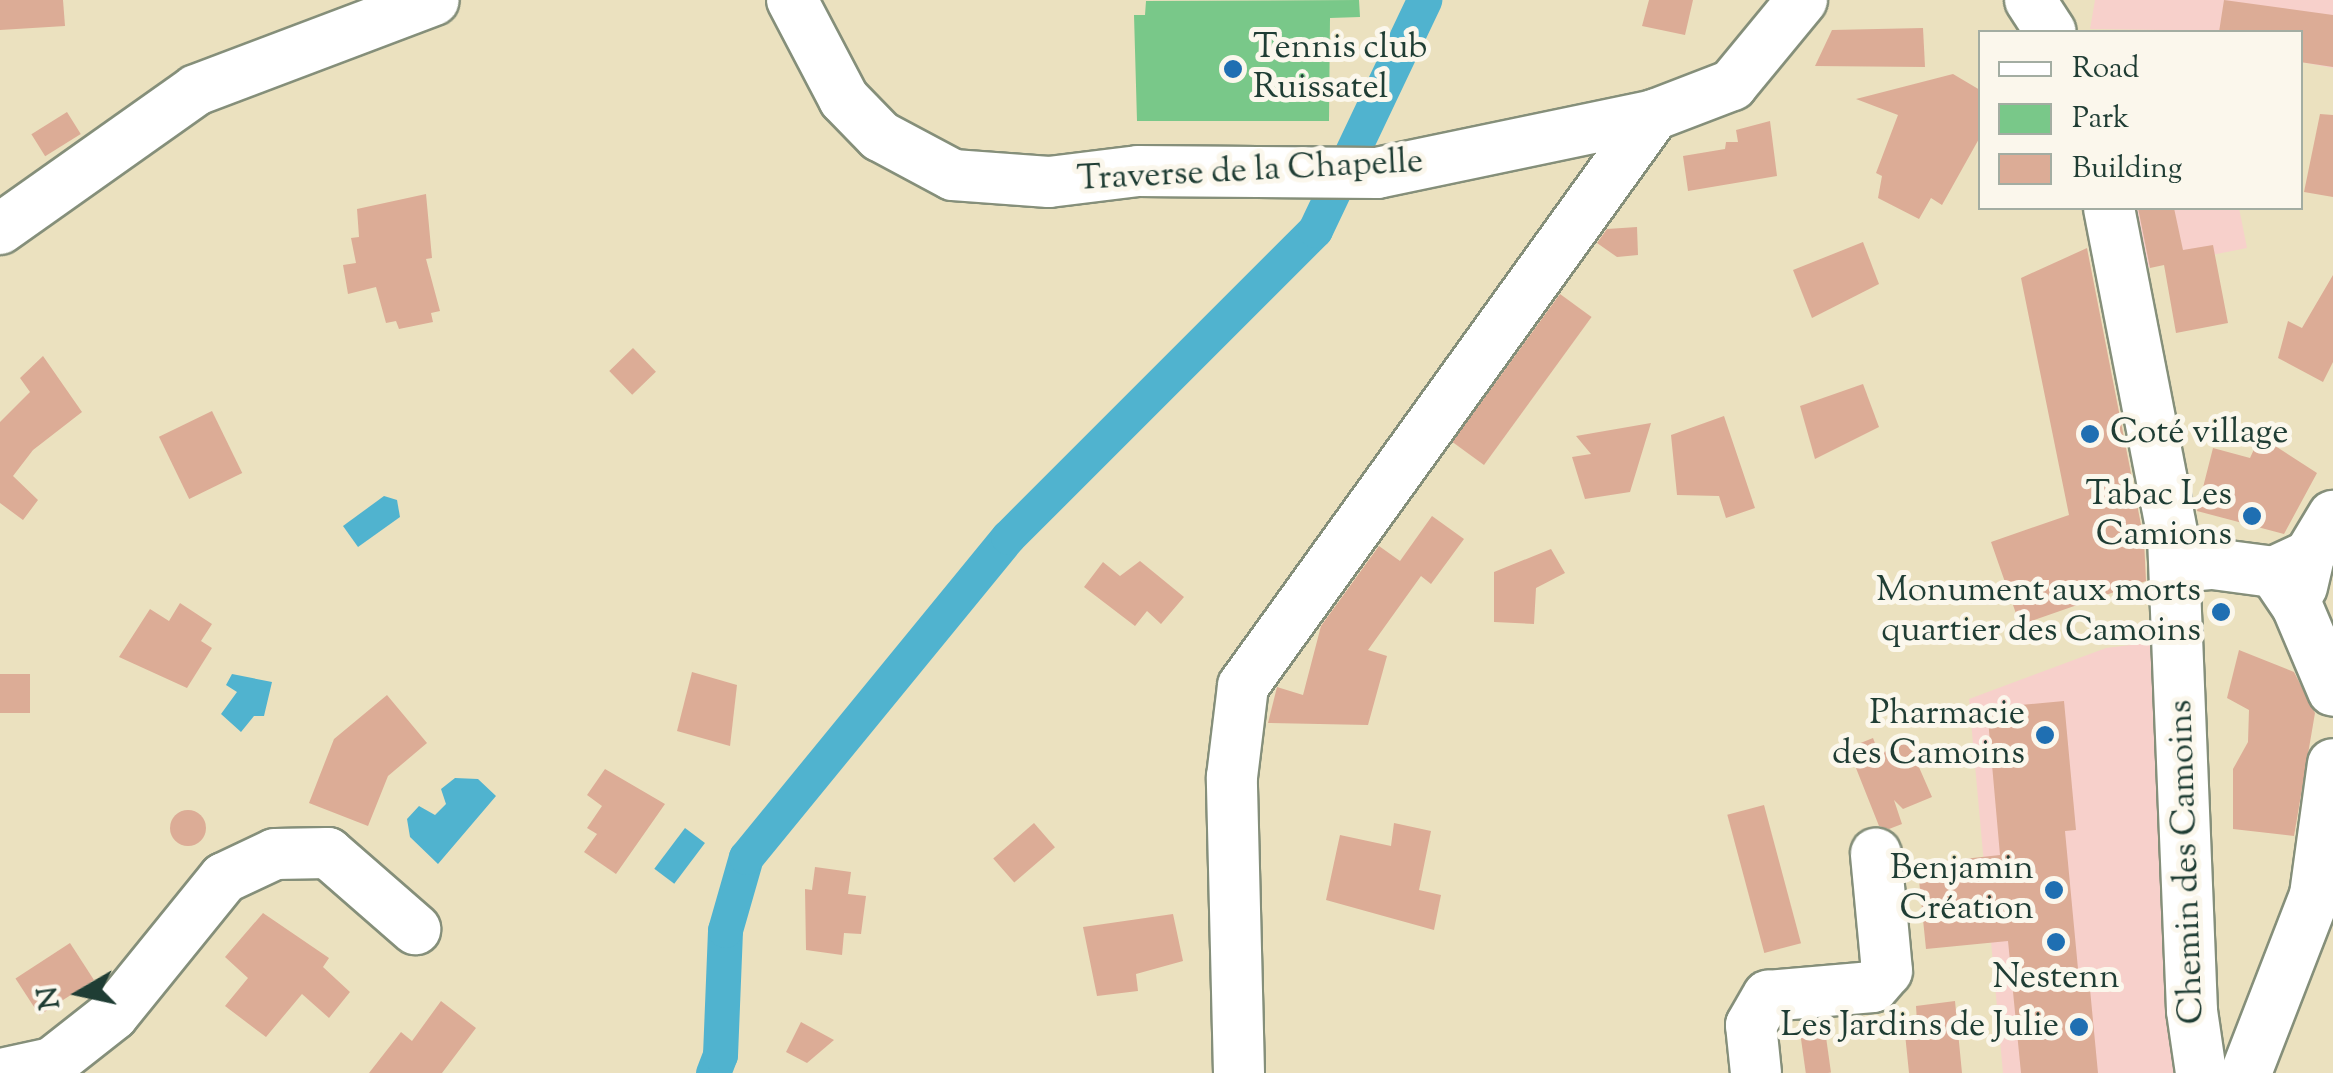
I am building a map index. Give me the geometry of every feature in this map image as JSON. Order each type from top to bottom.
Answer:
[{"type":"street","points":[[0,229],[196,90],[434,0]]},
{"type":"street","name":"Traverse de la Chapelle","points":[[792,0],[844,98],[880,136],[954,175],[1049,182],[1138,171],[1377,172],[1654,116],[1732,85],[1802,0]]},
{"type":"street","points":[[2030,0],[2050,30]]},
{"type":"street","points":[[1239,1073],[1232,777],[1243,686],[1654,116]]},
{"type":"street","name":"Chemin des Camoins","points":[[2109,210],[2176,567],[2213,1070]]},
{"type":"street","points":[[2176,567],[2303,562],[2333,691]]},
{"type":"street","points":[[2213,1070],[2324,897],[2333,764]]},
{"type":"street","points":[[6,1073],[52,1063],[112,1015],[224,878],[275,854],[328,853],[416,929]]},
{"type":"street","points":[[1756,1073],[1751,1025],[1768,996],[1872,987],[1887,971],[1876,854]]},
{"type":"shaded area","points":[[2095,0],[2333,0],[2333,68],[2303,62],[2303,30],[2090,29]]},
{"type":"shaded area","points":[[2134,210],[2239,210],[2247,248],[2146,268]]},
{"type":"shaded area","points":[[2155,642],[2185,1073],[2003,1073],[1969,699],[2106,648]]},
{"type":"green space","name":"Tennis club Ruissatel","points":[[1359,0],[1360,17],[1330,18],[1329,121],[1137,121],[1134,15],[1145,15],[1146,1]]},
{"type":"water","points":[[384,496],[397,500],[400,517],[358,547],[343,526]]},
{"type":"water","points":[[232,674],[272,682],[264,716],[254,716],[241,732],[221,714],[237,692],[226,685]]},
{"type":"water","points":[[455,778],[478,779],[496,796],[438,864],[410,837],[407,819],[419,806],[435,815],[446,804],[441,789]]},
{"type":"water","points":[[685,828],[705,843],[674,884],[654,869]]},
{"type":"building","points":[[0,0],[63,0],[65,26],[0,30]]},
{"type":"building","points":[[1649,0],[1693,0],[1685,35],[1642,26]]},
{"type":"building","points":[[2224,0],[2333,15],[2333,67],[2303,62],[2303,30],[2219,30]]},
{"type":"building","points":[[1923,28],[1925,67],[1815,66],[1832,30]]},
{"type":"building","points":[[1953,74],[1978,89],[1978,141],[1942,205],[1931,198],[1919,219],[1878,198],[1882,176],[1876,173],[1898,115],[1856,99]]},
{"type":"building","points":[[67,112],[81,134],[45,156],[31,134]]},
{"type":"building","points":[[2320,114],[2333,115],[2333,197],[2304,192]]},
{"type":"building","points":[[1770,121],[1777,176],[1688,191],[1683,156],[1725,149],[1726,142],[1738,142],[1736,130]]},
{"type":"building","points":[[426,194],[432,258],[426,259],[440,311],[431,313],[433,322],[399,329],[396,321],[386,323],[376,287],[348,294],[343,265],[356,263],[351,238],[359,237],[357,209]]},
{"type":"building","points":[[2138,210],[2174,210],[2183,250],[2213,245],[2228,323],[2176,333],[2164,265],[2150,268]]},
{"type":"building","points":[[1637,227],[1638,255],[1617,257],[1597,243],[1607,229]]},
{"type":"building","points":[[1863,242],[1879,284],[1812,318],[1793,270]]},
{"type":"building","name":"Coté village","points":[[2087,248],[2144,540],[2146,581],[2020,625],[1991,542],[2069,515],[2021,278]]},
{"type":"building","points":[[2333,275],[2333,362],[2323,382],[2278,358],[2288,321],[2302,328]]},
{"type":"building","points":[[1560,294],[1592,317],[1484,465],[1452,442]]},
{"type":"building","points":[[633,348],[656,372],[632,395],[609,371]]},
{"type":"building","points":[[43,356],[82,412],[33,450],[13,476],[38,500],[23,520],[0,503],[0,422],[30,392],[20,378]]},
{"type":"building","points":[[1863,384],[1879,427],[1815,459],[1800,406]]},
{"type":"building","points":[[212,411],[242,473],[189,499],[159,437]]},
{"type":"building","points":[[1724,416],[1755,508],[1726,518],[1719,496],[1677,495],[1671,435]]},
{"type":"building","points":[[1651,423],[1630,492],[1585,499],[1572,457],[1591,454],[1576,436]]},
{"type":"building","points":[[2260,436],[2317,473],[2284,534],[2197,511],[2213,448],[2250,458]]},
{"type":"building","points":[[1432,516],[1464,539],[1431,584],[1421,576],[1368,650],[1387,656],[1368,725],[1268,723],[1277,687],[1303,695],[1321,626],[1379,546],[1400,561]]},
{"type":"building","points":[[1551,549],[1565,573],[1536,588],[1534,624],[1494,622],[1494,572]]},
{"type":"building","points":[[1140,561],[1184,597],[1161,624],[1147,611],[1135,626],[1084,587],[1103,562],[1120,576]]},
{"type":"building","points":[[180,603],[212,624],[201,641],[212,648],[187,688],[119,657],[150,609],[169,621]]},
{"type":"building","points":[[2239,650],[2294,672],[2315,713],[2294,836],[2233,829],[2233,769],[2248,742],[2249,710],[2227,698]]},
{"type":"building","points":[[692,672],[737,685],[730,746],[677,731]]},
{"type":"building","points":[[0,674],[30,674],[30,713],[0,713]]},
{"type":"building","points":[[387,695],[427,743],[388,776],[368,826],[309,803],[334,739]]},
{"type":"building","points":[[2064,701],[2076,830],[2065,831],[2080,990],[2090,989],[2098,1073],[2021,1073],[2008,941],[1926,949],[1919,880],[1929,879],[1927,863],[2000,855],[1987,708]]},
{"type":"building","points":[[1873,738],[1879,754],[1908,742],[1932,797],[1903,809],[1894,800],[1902,824],[1889,829],[1879,826],[1848,748]]},
{"type":"building","points":[[605,769],[665,804],[616,874],[584,852],[597,834],[587,828],[602,806],[587,795]]},
{"type":"building","points":[[1764,805],[1801,943],[1764,953],[1727,815]]},
{"type":"building","points":[[188,810],[201,815],[206,828],[201,841],[188,846],[175,841],[170,828],[175,815]]},
{"type":"building","points":[[1034,823],[1055,847],[1014,883],[993,858]]},
{"type":"building","points":[[1394,823],[1431,831],[1419,890],[1441,895],[1434,930],[1326,900],[1340,835],[1391,846]]},
{"type":"building","points":[[815,867],[851,872],[848,894],[866,896],[861,934],[844,933],[842,955],[806,950],[805,889],[812,890]]},
{"type":"building","points":[[263,913],[329,958],[323,967],[350,992],[329,1018],[302,994],[266,1037],[225,1006],[248,978],[225,957]]},
{"type":"building","points":[[1173,914],[1183,961],[1136,974],[1138,991],[1097,996],[1083,927]]},
{"type":"building","points":[[70,943],[94,980],[39,1015],[15,978]]},
{"type":"building","points":[[441,1001],[476,1028],[442,1073],[369,1073],[401,1032],[412,1041]]},
{"type":"building","points":[[1955,1001],[1962,1073],[1909,1073],[1904,1024],[1917,1022],[1916,1006]]},
{"type":"building","points":[[801,1022],[834,1040],[807,1063],[786,1052]]},
{"type":"building","points":[[1825,1030],[1831,1073],[1806,1073],[1800,1033]]},
{"type":"waterway","points":[[713,1073],[720,1055],[725,930],[746,857],[1008,537],[1315,230],[1424,0]]},
{"type":"place","name":"Tennis club Ruissatel","points":[[1233,69]]},
{"type":"place","name":"Coté village","points":[[2090,434]]},
{"type":"place","name":"Tabac Les Camions","points":[[2252,516]]},
{"type":"place","name":"Monument aux morts quartier des Camoins","points":[[2221,612]]},
{"type":"place","name":"Pharmacie des Camoins","points":[[2045,735]]},
{"type":"place","name":"Benjamin Création","points":[[2054,890]]},
{"type":"place","name":"Nestenn","points":[[2056,942]]},
{"type":"place","name":"Les Jardins de Julie","points":[[2079,1027]]}]
